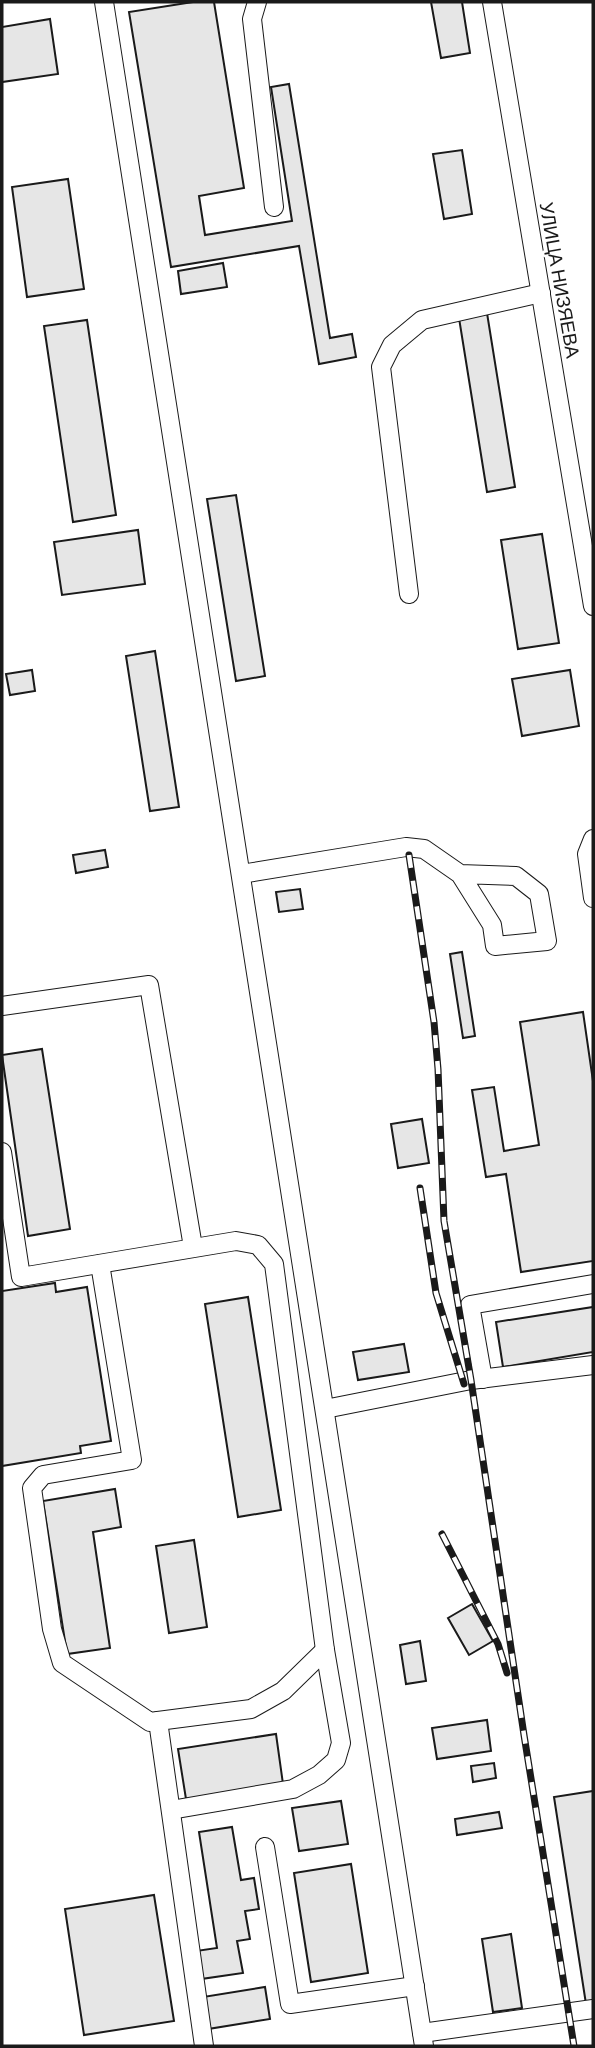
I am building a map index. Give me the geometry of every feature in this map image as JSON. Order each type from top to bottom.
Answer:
[{"type":"street","points":[[104,2],[423,2040],[593,2009]]},
{"type":"street","points":[[257,2],[252,19],[274,207]]},
{"type":"street","name":"УЛИЦА НИЗЯЕВА","points":[[492,2],[593,606]]},
{"type":"street","points":[[410,594],[381,366],[392,345],[422,320],[541,293]]},
{"type":"street","points":[[593,839],[587,854],[593,898]]},
{"type":"street","points":[[241,874],[406,847],[424,849],[460,874],[492,925],[495,946],[547,941],[539,894],[516,876],[460,874]]},
{"type":"street","points":[[2,1006],[149,985],[193,1247]]},
{"type":"street","points":[[2,1152],[21,1277],[236,1241],[258,1245],[274,1264],[325,1650],[341,1743],[336,1760],[318,1775],[293,1789],[171,1810]]},
{"type":"street","points":[[100,1264],[132,1460],[43,1475],[32,1488],[52,1629],[62,1663],[149,1722],[250,1709],[283,1691],[325,1650]]},
{"type":"street","points":[[483,1379],[470,1305],[593,1284]]},
{"type":"street","points":[[325,1409],[483,1379],[593,1365]]},
{"type":"street","points":[[158,1721],[204,2046]]},
{"type":"street","points":[[265,1847],[289,2004],[415,1986]]},
{"type":"building","points":[[193,2],[214,2],[244,188],[199,196],[205,235],[292,221],[271,87],[289,84],[330,338],[352,334],[356,357],[319,364],[299,246],[171,267],[129,12]]},
{"type":"building","points":[[431,2],[462,2],[470,53],[441,58]]},
{"type":"building","points":[[50,19],[58,74],[2,82],[2,27]]},
{"type":"building","points":[[462,150],[472,214],[444,219],[433,154]]},
{"type":"building","points":[[68,179],[84,289],[27,297],[12,187]]},
{"type":"building","points":[[223,263],[227,287],[181,294],[178,271]]},
{"type":"building","points":[[487,313],[515,487],[487,492],[459,318]]},
{"type":"building","points":[[87,320],[116,515],[73,522],[44,326]]},
{"type":"building","points":[[236,495],[265,676],[236,681],[207,499]]},
{"type":"building","points":[[138,530],[145,584],[62,595],[54,542]]},
{"type":"building","points":[[542,534],[559,643],[518,649],[501,540]]},
{"type":"building","points":[[155,651],[179,807],[150,811],[126,656]]},
{"type":"building","points":[[32,670],[35,691],[10,695],[6,674]]},
{"type":"building","points":[[570,670],[579,726],[522,736],[512,679]]},
{"type":"building","points":[[105,850],[108,867],[76,873],[73,855]]},
{"type":"building","points":[[300,889],[303,909],[279,912],[276,892]]},
{"type":"building","points":[[462,952],[475,1036],[463,1038],[450,954]]},
{"type":"building","points":[[583,1012],[593,1081],[593,1261],[521,1272],[506,1174],[486,1177],[472,1090],[494,1087],[504,1151],[539,1145],[520,1022]]},
{"type":"building","points":[[42,1049],[70,1229],[28,1236],[2,1055]]},
{"type":"building","points":[[422,1119],[429,1163],[398,1168],[391,1124]]},
{"type":"building","points":[[55,1283],[56,1292],[87,1287],[111,1441],[80,1446],[81,1453],[2,1466],[2,1291]]},
{"type":"building","points":[[248,1297],[281,1510],[238,1517],[205,1304]]},
{"type":"building","points":[[593,1307],[593,1352],[503,1367],[496,1322]]},
{"type":"building","points":[[404,1344],[409,1372],[358,1380],[353,1352]]},
{"type":"building","points":[[115,1489],[121,1527],[93,1532],[110,1648],[67,1654],[43,1501]]},
{"type":"building","points":[[194,1540],[207,1627],[169,1633],[156,1546]]},
{"type":"building","points":[[472,1604],[493,1641],[469,1655],[448,1618]]},
{"type":"building","points":[[420,1641],[426,1681],[406,1684],[400,1645]]},
{"type":"building","points":[[487,1720],[491,1751],[437,1759],[432,1728]]},
{"type":"building","points":[[276,1734],[283,1784],[186,1799],[178,1749]]},
{"type":"building","points":[[494,1763],[496,1778],[473,1782],[471,1766]]},
{"type":"building","points":[[593,1791],[593,2003],[586,2004],[554,1797]]},
{"type":"building","points":[[341,1801],[348,1844],[299,1851],[292,1808]]},
{"type":"building","points":[[499,1812],[502,1828],[457,1835],[455,1819]]},
{"type":"building","points":[[232,1827],[241,1880],[254,1878],[259,1909],[245,1911],[250,1939],[237,1941],[243,1973],[201,1979],[196,1951],[217,1948],[199,1832]]},
{"type":"building","points":[[351,1864],[368,1973],[311,1982],[294,1873]]},
{"type":"building","points":[[154,1895],[174,2021],[84,2035],[65,1909]]},
{"type":"building","points":[[511,1934],[522,2008],[493,2012],[482,1939]]},
{"type":"building","points":[[265,1987],[270,2019],[208,2029],[203,1997]]},
{"type":"railway","points":[[409,855],[434,1022],[444,1221],[574,2046]]},
{"type":"railway","points":[[420,1188],[436,1293],[464,1384]]},
{"type":"railway","points":[[442,1534],[498,1644],[507,1673]]}]
